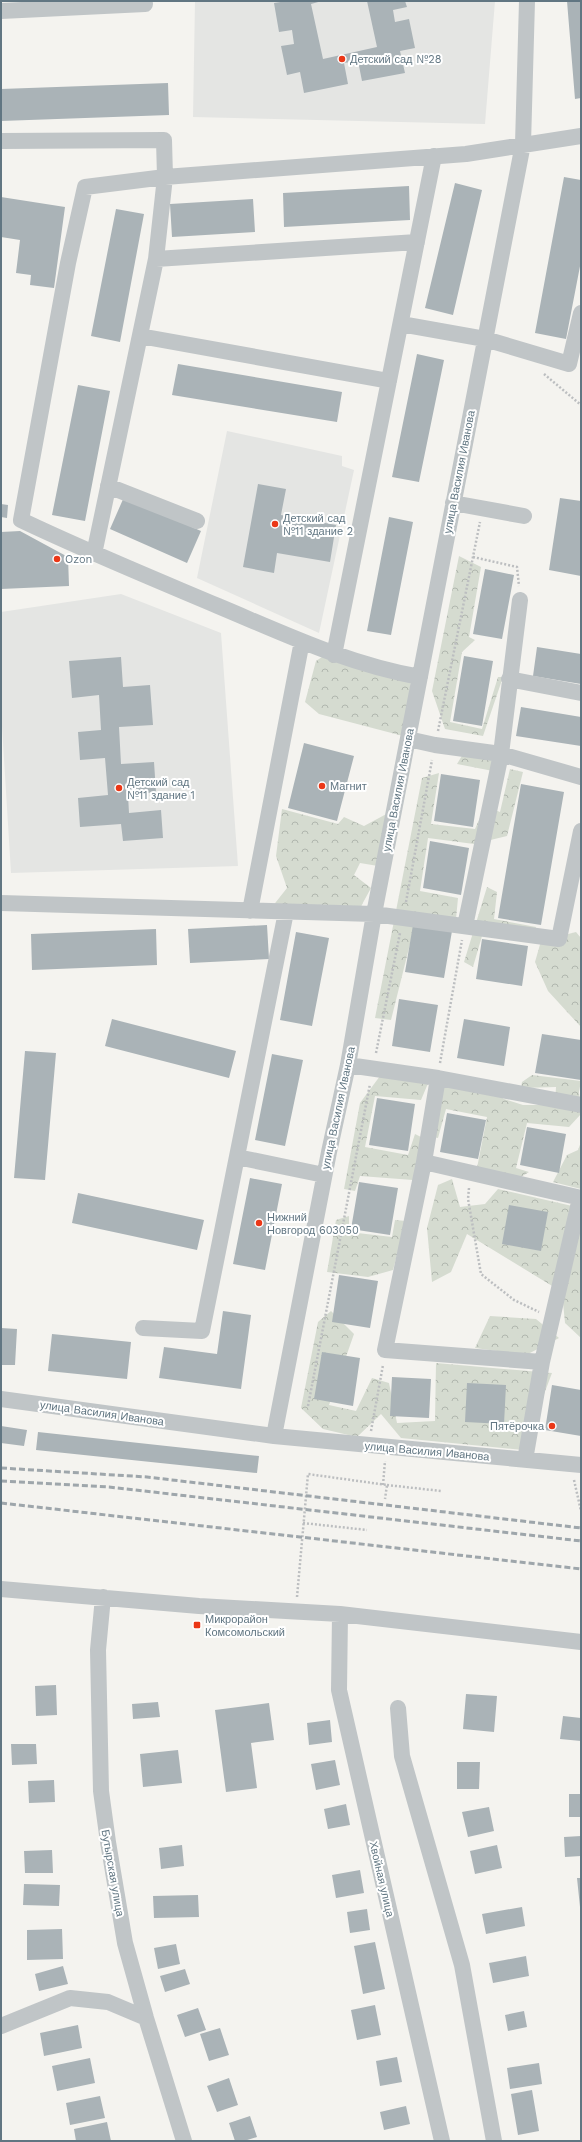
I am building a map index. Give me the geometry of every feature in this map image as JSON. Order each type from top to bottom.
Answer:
[{"type":"street","name":"улица Василия Иванова","points":[[274,1436],[324,1175],[348,1065],[374,914],[523,144],[527,1]]},
{"type":"street","points":[[1,11],[145,4]]},
{"type":"street","points":[[420,677],[387,671],[334,655],[94,554],[21,520],[68,263],[85,187],[165,176],[466,154],[581,136]]},
{"type":"street","points":[[1,141],[164,140],[165,176],[156,259],[94,554]]},
{"type":"street","points":[[334,655],[434,156]]},
{"type":"street","points":[[156,259],[417,242]]},
{"type":"street","points":[[401,324],[485,339],[569,364],[581,313]]},
{"type":"street","points":[[140,336],[389,380]]},
{"type":"street","points":[[108,486],[196,521]]},
{"type":"street","points":[[453,503],[524,516]]},
{"type":"street","points":[[465,926],[501,754],[509,679],[520,600]]},
{"type":"street","points":[[250,910],[302,641]]},
{"type":"street","points":[[509,679],[581,693]]},
{"type":"street","points":[[408,738],[435,744],[501,754],[581,777]]},
{"type":"street","points":[[1,902],[374,914],[560,938],[581,831]]},
{"type":"street","points":[[143,1328],[202,1331],[286,912]]},
{"type":"street","points":[[348,1065],[438,1078],[581,1105]]},
{"type":"street","points":[[438,1078],[424,1162],[385,1350],[542,1362]]},
{"type":"street","points":[[237,1158],[324,1175]]},
{"type":"street","points":[[424,1162],[580,1198],[542,1362],[525,1460]]},
{"type":"street","name":"улица Василия Иванова","points":[[1,1399],[274,1436],[369,1447],[576,1465]]},
{"type":"street","points":[[1,1589],[199,1606],[340,1614],[581,1642]]},
{"type":"street","name":"Бутырская улица","points":[[104,1597],[98,1650],[100,1791],[125,1943],[146,2018],[184,2141]]},
{"type":"street","name":"Хвойная улица","points":[[340,1614],[339,1690],[442,2141]]},
{"type":"street","points":[[398,1708],[402,1756],[462,1965],[494,2141]]},
{"type":"street","points":[[1,2026],[70,1998],[108,2002],[146,2018]]},
{"type":"path","points":[[541,371],[581,405]]},
{"type":"path","points":[[435,744],[483,508]]},
{"type":"path","points":[[473,557],[517,567],[520,600]]},
{"type":"path","points":[[438,1078],[465,926]]},
{"type":"path","points":[[471,1173],[468,1199],[481,1274],[514,1300],[552,1319]]},
{"type":"path","points":[[369,1447],[385,1350]]},
{"type":"path","points":[[383,1484],[387,1448]]},
{"type":"path","points":[[576,1465],[581,1511]]},
{"type":"path","points":[[297,1600],[308,1474],[441,1491]]},
{"type":"path","points":[[386,1499],[387,1485]]},
{"type":"path","points":[[303,1522],[367,1530]]},
{"type":"shaded area","name":"Детский сад №28","points":[[195,1],[495,1],[485,124],[193,117]]},
{"type":"shaded area","name":"Детский сад №11 здание 2","points":[[227,431],[342,456],[342,466],[354,470],[319,633],[197,578]]},
{"type":"shaded area","name":"Детский сад №11 здание 1","points":[[121,594],[221,633],[238,866],[11,873],[1,710],[1,612]]},
{"type":"green space","points":[[459,556],[481,567],[469,637],[475,640],[462,652],[450,722],[482,729],[498,677],[503,677],[483,736],[445,729],[432,691]]},
{"type":"green space","points":[[322,657],[411,681],[403,736],[319,714],[305,702],[316,661]]},
{"type":"green space","points":[[463,754],[496,757],[493,771],[457,764]]},
{"type":"green space","points":[[510,769],[523,772],[507,836],[474,844],[428,838],[420,891],[458,898],[456,919],[417,916],[391,1020],[375,1018],[422,778],[439,773],[431,824],[475,829],[485,806],[500,812]]},
{"type":"green space","points":[[282,809],[338,824],[344,817],[364,826],[392,811],[378,866],[360,863],[354,875],[371,888],[359,910],[272,907],[287,888],[276,856]]},
{"type":"green space","points":[[487,887],[497,892],[494,919],[536,927],[532,942],[482,936],[473,967],[464,962]]},
{"type":"green space","points":[[576,932],[581,938],[581,1027],[548,991],[535,962],[541,941]]},
{"type":"green space","points":[[532,1075],[581,1081],[579,1092],[581,1114],[569,1127],[527,1123],[516,1168],[529,1172],[519,1178],[477,1168],[487,1117],[446,1109],[438,1138],[432,1137],[441,1083],[496,1094],[504,1099],[523,1105],[555,1105],[556,1087],[521,1088],[522,1082]]},
{"type":"green space","points":[[380,1076],[429,1081],[421,1100],[375,1096],[365,1147],[408,1155],[415,1134],[423,1138],[413,1180],[360,1176],[355,1191],[344,1189],[360,1103]]},
{"type":"green space","points":[[581,1142],[581,1189],[553,1182],[567,1155],[578,1150]]},
{"type":"green space","points":[[452,1179],[460,1207],[485,1204],[498,1189],[581,1208],[581,1338],[565,1323],[562,1292],[467,1234],[451,1272],[432,1282],[427,1228],[438,1185]]},
{"type":"green space","points":[[349,1216],[349,1232],[392,1237],[395,1220],[406,1221],[393,1270],[368,1277],[327,1272],[336,1220]]},
{"type":"green space","points":[[331,1311],[354,1334],[329,1405],[356,1411],[372,1378],[389,1383],[397,1423],[435,1421],[436,1363],[552,1373],[523,1450],[401,1438],[381,1414],[357,1437],[323,1429],[301,1408],[318,1322]]},
{"type":"green space","points":[[490,1316],[536,1319],[559,1338],[526,1355],[475,1348]]},
{"type":"building","points":[[287,1],[322,1],[311,4],[323,59],[377,47],[367,1],[405,1],[407,7],[393,10],[395,22],[409,19],[415,48],[400,51],[405,73],[362,81],[358,61],[344,63],[348,84],[304,93],[300,72],[287,75],[281,46],[294,44],[292,30],[279,32],[274,3]]},
{"type":"building","points":[[567,1],[581,1],[581,98],[575,99]]},
{"type":"building","points":[[168,83],[169,115],[1,121],[1,89]]},
{"type":"building","points":[[564,177],[581,180],[581,261],[566,339],[535,333]]},
{"type":"building","points":[[455,183],[482,190],[453,315],[425,308]]},
{"type":"building","points":[[409,186],[410,220],[284,227],[283,193]]},
{"type":"building","points":[[1,197],[65,207],[54,288],[30,285],[31,275],[16,273],[20,240],[1,237]]},
{"type":"building","points":[[253,199],[255,232],[172,237],[170,204]]},
{"type":"building","points":[[116,209],[144,214],[120,342],[91,336]]},
{"type":"building","points":[[417,354],[444,360],[419,482],[392,477]]},
{"type":"building","points":[[178,364],[342,392],[337,422],[172,395]]},
{"type":"building","points":[[78,385],[110,391],[85,521],[52,515]]},
{"type":"building","points":[[258,484],[286,489],[281,515],[336,525],[330,562],[277,553],[274,573],[243,567]]},
{"type":"building","points":[[124,497],[201,531],[187,563],[110,529]]},
{"type":"building","points":[[560,498],[581,501],[581,576],[549,570]]},
{"type":"building","points":[[1,504],[8,505],[7,518],[1,517]]},
{"type":"building","points":[[389,517],[413,522],[391,635],[367,631]]},
{"type":"building","points":[[20,531],[68,557],[69,586],[1,589],[1,532]]},
{"type":"building","points":[[485,569],[514,575],[502,639],[473,634]]},
{"type":"building","points":[[537,647],[581,654],[581,684],[533,676]]},
{"type":"building","points":[[464,656],[493,661],[482,726],[453,721]]},
{"type":"building","points":[[121,657],[123,687],[150,685],[153,725],[119,727],[121,764],[154,762],[156,792],[128,795],[129,813],[161,810],[163,838],[123,841],[121,824],[80,827],[78,798],[108,795],[105,758],[80,760],[78,732],[101,730],[99,695],[72,698],[69,661]]},
{"type":"building","points":[[521,707],[581,717],[581,746],[516,736]]},
{"type":"building","points":[[304,743],[354,756],[337,821],[288,808]]},
{"type":"building","points":[[441,774],[480,780],[473,827],[434,821]]},
{"type":"building","points":[[521,784],[564,792],[541,925],[498,918]]},
{"type":"building","points":[[430,841],[469,848],[461,895],[423,888]]},
{"type":"building","points":[[267,925],[269,959],[190,963],[188,929]]},
{"type":"building","points":[[413,925],[452,931],[444,978],[405,972]]},
{"type":"building","points":[[156,929],[157,965],[32,970],[31,934]]},
{"type":"building","points":[[296,932],[329,938],[312,1026],[280,1020]]},
{"type":"building","points":[[482,939],[528,946],[522,986],[476,979]]},
{"type":"building","points":[[399,999],[438,1005],[430,1052],[392,1046]]},
{"type":"building","points":[[112,1019],[236,1051],[229,1078],[105,1046]]},
{"type":"building","points":[[464,1019],[510,1027],[504,1066],[457,1058]]},
{"type":"building","points":[[542,1034],[581,1040],[581,1080],[535,1073]]},
{"type":"building","points":[[25,1051],[56,1053],[45,1180],[14,1178]]},
{"type":"building","points":[[272,1054],[303,1060],[285,1146],[255,1140]]},
{"type":"building","points":[[377,1098],[415,1104],[408,1151],[369,1145]]},
{"type":"building","points":[[447,1113],[486,1120],[478,1159],[440,1152]]},
{"type":"building","points":[[527,1127],[566,1134],[559,1173],[520,1165]]},
{"type":"building","points":[[250,1178],[282,1184],[265,1270],[233,1264]]},
{"type":"building","points":[[359,1182],[398,1188],[390,1235],[351,1229]]},
{"type":"building","points":[[78,1193],[204,1220],[197,1250],[72,1223]]},
{"type":"building","points":[[509,1205],[548,1212],[541,1251],[502,1244]]},
{"type":"building","points":[[339,1275],[378,1281],[370,1328],[332,1322]]},
{"type":"building","points":[[223,1311],[251,1315],[241,1389],[159,1378],[164,1347],[217,1354]]},
{"type":"building","points":[[1,1328],[17,1329],[15,1365],[1,1365]]},
{"type":"building","points":[[52,1334],[131,1342],[127,1379],[48,1371]]},
{"type":"building","points":[[322,1352],[360,1358],[353,1406],[314,1399]]},
{"type":"building","points":[[392,1377],[431,1379],[429,1418],[390,1416]]},
{"type":"building","points":[[467,1383],[506,1385],[504,1424],[465,1422]]},
{"type":"building","points":[[552,1385],[581,1390],[581,1436],[545,1430]]},
{"type":"building","points":[[1,1426],[27,1430],[24,1446],[1,1443]]},
{"type":"building","points":[[38,1432],[259,1456],[257,1473],[36,1450]]},
{"type":"building","points":[[56,1685],[57,1715],[36,1716],[35,1686]]},
{"type":"building","points":[[466,1694],[497,1696],[494,1732],[463,1729]]},
{"type":"building","points":[[158,1702],[160,1717],[133,1719],[132,1704]]},
{"type":"building","points":[[269,1703],[274,1740],[251,1743],[257,1788],[226,1792],[215,1710]]},
{"type":"building","points":[[563,1716],[581,1718],[581,1741],[560,1739]]},
{"type":"building","points":[[330,1720],[332,1742],[309,1745],[307,1723]]},
{"type":"building","points":[[11,1744],[36,1744],[37,1764],[12,1765]]},
{"type":"building","points":[[178,1750],[182,1783],[143,1787],[140,1754]]},
{"type":"building","points":[[335,1760],[340,1785],[316,1790],[311,1764]]},
{"type":"building","points":[[457,1762],[480,1762],[479,1789],[457,1789]]},
{"type":"building","points":[[54,1780],[55,1802],[29,1803],[28,1781]]},
{"type":"building","points":[[569,1794],[581,1794],[581,1817],[569,1817]]},
{"type":"building","points":[[346,1804],[350,1825],[328,1829],[324,1809]]},
{"type":"building","points":[[489,1807],[494,1831],[468,1837],[462,1812]]},
{"type":"building","points":[[581,1836],[581,1856],[565,1857],[564,1837]]},
{"type":"building","points":[[182,1845],[184,1866],[161,1869],[159,1848]]},
{"type":"building","points":[[497,1845],[502,1868],[475,1874],[470,1851]]},
{"type":"building","points":[[52,1850],[53,1873],[25,1873],[24,1851]]},
{"type":"building","points":[[360,1870],[364,1893],[336,1898],[332,1875]]},
{"type":"building","points":[[577,1878],[581,1878],[581,1907],[580,1907]]},
{"type":"building","points":[[24,1884],[60,1885],[59,1906],[23,1905]]},
{"type":"building","points":[[198,1895],[199,1917],[154,1918],[153,1896]]},
{"type":"building","points":[[522,1907],[525,1926],[486,1934],[482,1914]]},
{"type":"building","points":[[367,1909],[370,1930],[350,1933],[347,1912]]},
{"type":"building","points":[[62,1929],[63,1959],[27,1960],[27,1930]]},
{"type":"building","points":[[375,1942],[385,1989],[363,1994],[354,1946]]},
{"type":"building","points":[[176,1944],[180,1964],[158,1969],[154,1948]]},
{"type":"building","points":[[526,1956],[529,1976],[493,1983],[489,1963]]},
{"type":"building","points":[[63,1966],[68,1984],[39,1991],[35,1974]]},
{"type":"building","points":[[185,1969],[190,1984],[165,1992],[160,1976]]},
{"type":"building","points":[[375,2005],[381,2035],[357,2040],[351,2010]]},
{"type":"building","points":[[198,2008],[206,2030],[185,2037],[177,2015]]},
{"type":"building","points":[[524,2011],[527,2027],[508,2031],[505,2015]]},
{"type":"building","points":[[78,2025],[82,2048],[44,2056],[40,2033]]},
{"type":"building","points":[[220,2028],[229,2055],[209,2061],[200,2034]]},
{"type":"building","points":[[397,2057],[402,2082],[380,2086],[376,2061]]},
{"type":"building","points":[[90,2058],[95,2083],[57,2091],[52,2066]]},
{"type":"building","points":[[539,2063],[542,2084],[510,2089],[507,2068]]},
{"type":"building","points":[[229,2078],[238,2105],[217,2112],[207,2086]]},
{"type":"building","points":[[532,2090],[539,2131],[518,2135],[511,2094]]},
{"type":"building","points":[[100,2096],[105,2118],[70,2125],[66,2103]]},
{"type":"building","points":[[406,2106],[410,2124],[384,2130],[380,2112]]},
{"type":"building","points":[[250,2116],[257,2137],[244,2141],[235,2141],[229,2123]]},
{"type":"building","points":[[107,2122],[111,2141],[76,2141],[74,2129]]},
{"type":"railway","points":[[1,1468],[147,1477],[581,1528]]},
{"type":"railway","points":[[1,1481],[109,1487],[581,1541]]},
{"type":"railway","points":[[1,1503],[581,1569]]},
{"type":"place","name":"Детский сад №28","points":[[342,59]]},
{"type":"place","name":"Детский сад №11 здание 2","points":[[275,524]]},
{"type":"place","name":"Ozon","points":[[57,559]]},
{"type":"place","name":"Магнит","points":[[322,786]]},
{"type":"place","name":"Детский сад №11 здание 1","points":[[119,788]]},
{"type":"place","name":"Нижний Новгород 603050","points":[[259,1223]]},
{"type":"place","name":"Пятёрочка","points":[[552,1426]]},
{"type":"place","name":"Микрорайон Комсомольский","points":[[197,1625]]}]
